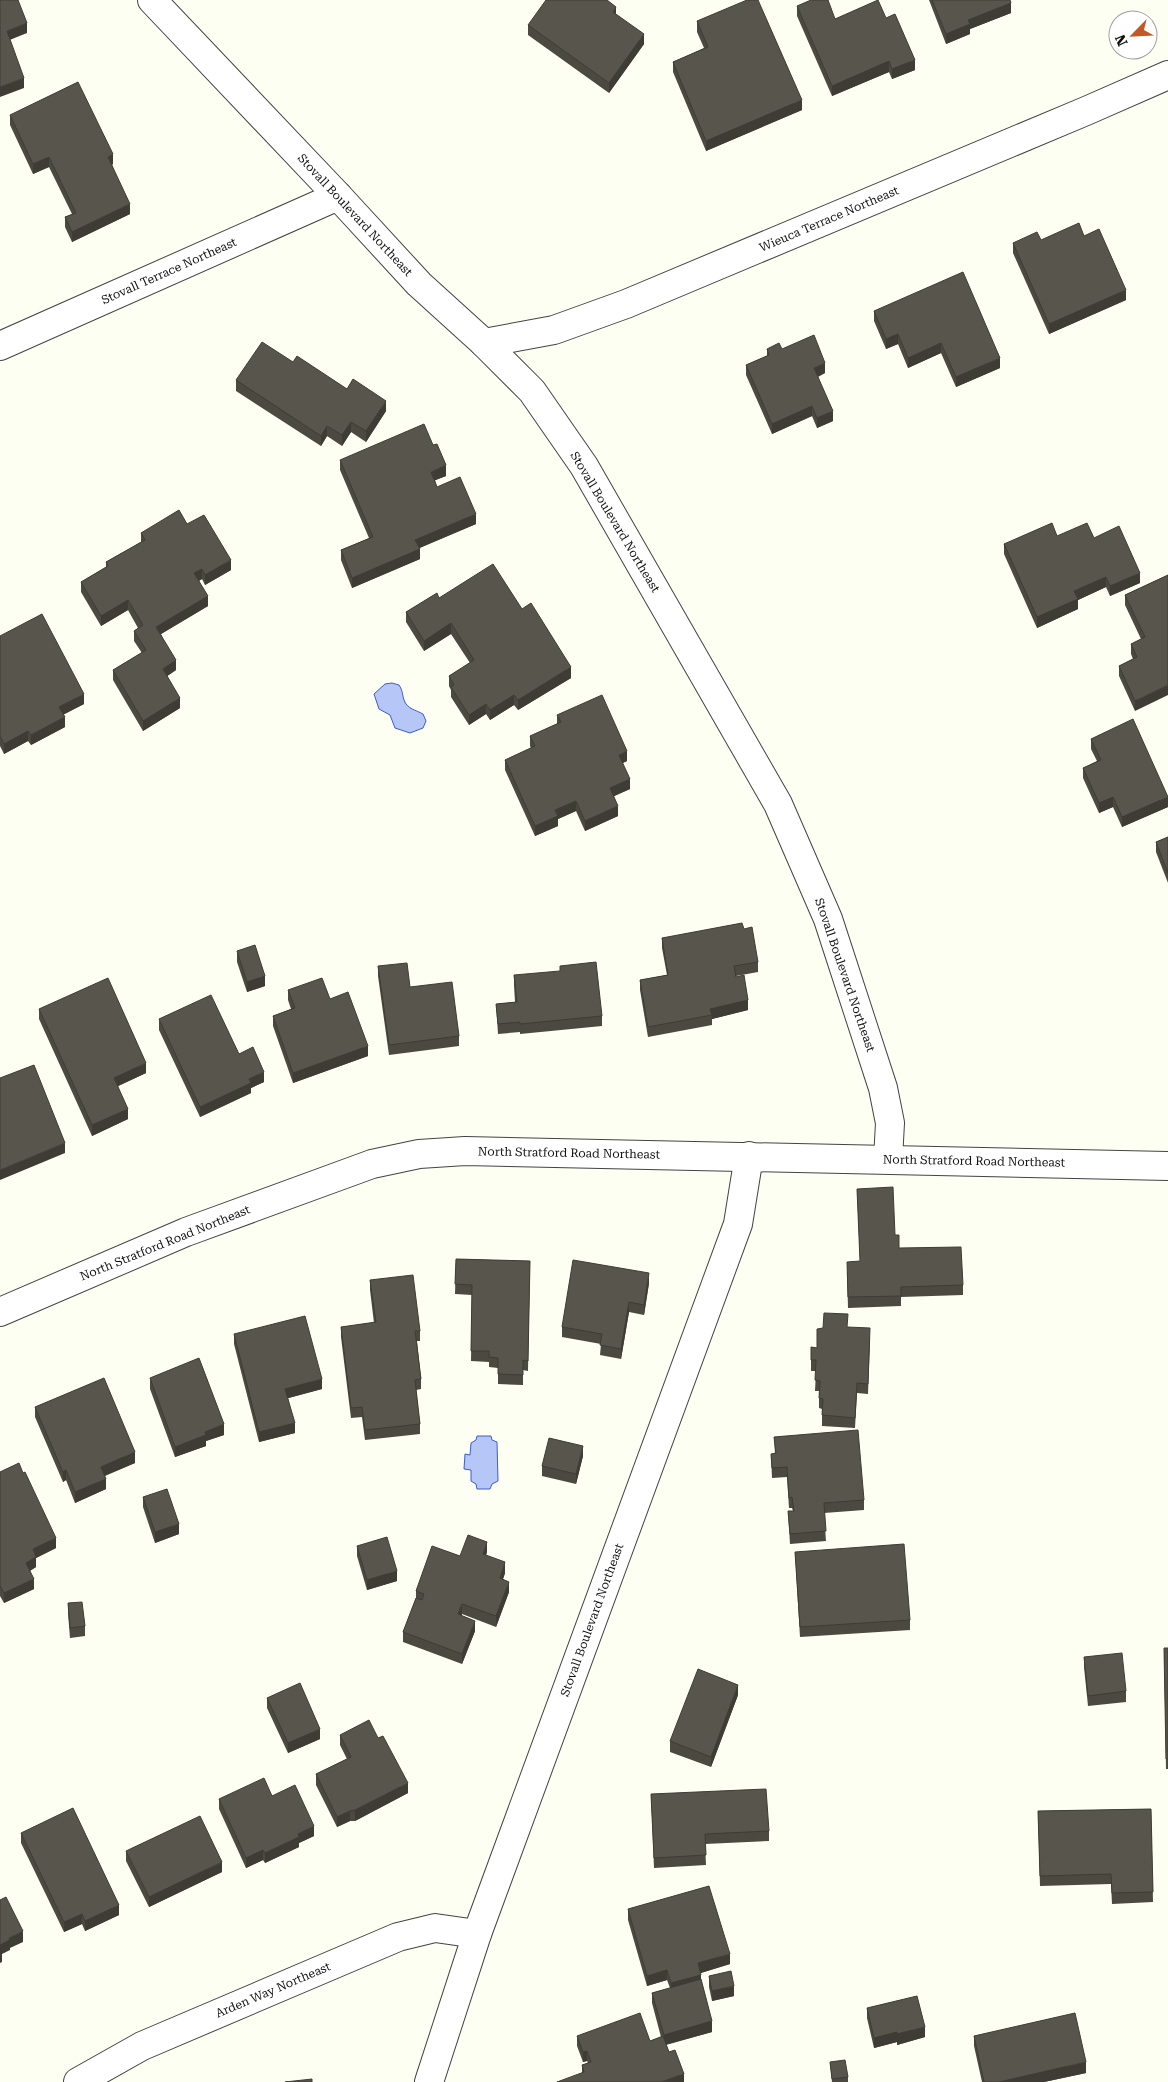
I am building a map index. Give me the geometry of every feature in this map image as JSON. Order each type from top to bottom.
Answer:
[{"type":"street","name":"Stovall Boulevard Northeast","points":[[152,0],[420,284],[484,343],[532,391],[584,466],[778,804],[828,919],[884,1088],[890,1123],[888,1159]]},
{"type":"street","name":"Wieuca Terrace Northeast","points":[[484,343],[554,330],[626,304],[1086,111],[1168,74]]},
{"type":"street","name":"Stovall Terrace Northeast","points":[[0,346],[338,196]]},
{"type":"street","name":"North Stratford Road Northeast","points":[[0,1312],[186,1232],[372,1164],[418,1154],[465,1151],[1168,1166]]},
{"type":"street","name":"Stovall Boulevard Northeast","points":[[428,2082],[477,1934],[738,1224],[749,1156]]},
{"type":"street","name":"Arden Way Northeast","points":[[78,2082],[142,2046],[398,1937],[435,1928],[477,1934]]},
{"type":"water","points":[[385,684],[399,685],[407,705],[423,714],[426,721],[423,728],[410,733],[395,728],[390,715],[379,709],[374,694]]},
{"type":"water","points":[[477,1436],[491,1436],[492,1440],[497,1442],[498,1481],[492,1484],[490,1489],[477,1489],[476,1484],[471,1481],[471,1470],[464,1469],[465,1454],[470,1455],[471,1443],[476,1440]]},
{"type":"building","points":[[0,0],[18,0],[27,23],[7,31],[24,78],[0,87]]},
{"type":"building","points":[[546,0],[607,0],[616,7],[613,12],[644,34],[609,83],[528,25]]},
{"type":"building","points":[[747,0],[758,0],[802,100],[706,141],[673,62],[708,47],[697,21]]},
{"type":"building","points":[[811,0],[828,0],[835,19],[878,0],[886,18],[895,14],[915,60],[892,69],[889,61],[832,86],[797,6]]},
{"type":"building","points":[[932,0],[1010,0],[1011,3],[968,20],[970,24],[946,34]]},
{"type":"building","points":[[78,82],[113,154],[108,157],[130,204],[72,232],[65,217],[76,213],[49,157],[33,164],[10,115]]},
{"type":"building","points":[[1079,223],[1084,236],[1099,229],[1126,290],[1049,324],[1013,243],[1037,232],[1041,240]]},
{"type":"building","points":[[963,272],[1000,358],[956,377],[941,343],[908,358],[898,334],[886,339],[874,311]]},
{"type":"building","points":[[814,335],[825,363],[814,368],[833,411],[817,418],[812,406],[772,424],[746,365],[769,355],[767,349],[779,343],[782,349]]},
{"type":"building","points":[[262,342],[293,362],[297,356],[347,389],[353,379],[386,401],[366,431],[351,422],[342,435],[327,426],[321,436],[236,380]]},
{"type":"building","points":[[424,424],[433,445],[437,444],[446,465],[431,472],[437,487],[460,477],[476,514],[415,540],[420,549],[352,578],[341,550],[373,537],[340,460]]},
{"type":"building","points":[[179,510],[187,524],[204,515],[231,560],[205,575],[202,569],[194,573],[208,596],[156,627],[176,660],[163,669],[180,698],[143,721],[113,670],[146,650],[134,631],[143,625],[128,600],[101,616],[81,582],[108,566],[106,562],[145,540],[141,533]]},
{"type":"building","points":[[1052,523],[1057,536],[1087,523],[1094,538],[1119,526],[1140,573],[1110,586],[1106,577],[1074,591],[1078,599],[1037,617],[1004,544]]},
{"type":"building","points":[[493,564],[522,609],[531,603],[571,667],[518,700],[514,695],[490,710],[486,704],[469,715],[451,687],[454,685],[449,676],[474,660],[451,623],[424,641],[406,612],[437,593],[439,598]]},
{"type":"building","points":[[1168,575],[1168,685],[1135,701],[1119,666],[1137,657],[1131,644],[1145,637],[1125,595]]},
{"type":"building","points":[[42,614],[84,694],[59,707],[65,717],[31,735],[28,731],[4,744],[0,736],[0,636]]},
{"type":"building","points":[[602,695],[627,751],[619,755],[630,779],[610,788],[618,806],[585,821],[576,801],[555,810],[558,816],[535,826],[505,760],[535,746],[530,736],[561,722],[557,715]]},
{"type":"building","points":[[1133,719],[1168,797],[1122,817],[1113,797],[1099,803],[1083,768],[1101,760],[1091,739]]},
{"type":"building","points":[[1168,837],[1168,873],[1156,842]]},
{"type":"building","points":[[742,923],[744,929],[752,927],[758,962],[734,966],[736,977],[744,975],[748,1000],[710,1009],[712,1015],[648,1027],[640,980],[668,975],[662,938]]},
{"type":"building","points":[[255,945],[265,976],[247,982],[237,951]]},
{"type":"building","points":[[596,962],[602,1016],[520,1024],[520,1022],[498,1024],[496,1004],[517,1002],[514,975],[560,971],[560,966]]},
{"type":"building","points":[[407,963],[410,987],[452,982],[459,1036],[389,1045],[378,966]]},
{"type":"building","points":[[108,978],[146,1063],[114,1078],[128,1109],[92,1125],[39,1009]]},
{"type":"building","points":[[322,978],[330,999],[348,992],[368,1046],[293,1073],[273,1016],[295,1008],[288,990]]},
{"type":"building","points":[[211,995],[239,1054],[253,1047],[264,1072],[249,1079],[251,1083],[200,1107],[159,1019]]},
{"type":"building","points":[[34,1065],[65,1143],[0,1170],[0,1078]]},
{"type":"building","points":[[893,1187],[895,1235],[899,1235],[899,1248],[961,1247],[963,1285],[901,1287],[901,1296],[848,1297],[847,1262],[860,1261],[857,1189]]},
{"type":"building","points":[[456,1259],[530,1261],[528,1361],[523,1360],[523,1375],[498,1374],[498,1358],[489,1357],[489,1351],[471,1351],[472,1285],[455,1284]]},
{"type":"building","points":[[573,1260],[649,1273],[644,1305],[629,1302],[621,1349],[600,1345],[602,1334],[562,1327]]},
{"type":"building","points":[[413,1275],[420,1331],[415,1331],[421,1379],[415,1380],[420,1424],[365,1430],[362,1407],[351,1408],[341,1327],[376,1322],[370,1280]]},
{"type":"building","points":[[824,1313],[848,1314],[847,1327],[870,1328],[868,1384],[857,1383],[855,1418],[822,1415],[823,1399],[819,1398],[820,1381],[815,1380],[816,1360],[811,1360],[811,1347],[817,1348],[817,1329],[823,1328]]},
{"type":"building","points":[[305,1316],[322,1379],[285,1389],[295,1423],[259,1432],[234,1334]]},
{"type":"building","points":[[199,1358],[224,1424],[205,1432],[206,1435],[175,1447],[150,1378]]},
{"type":"building","points":[[104,1378],[135,1452],[101,1467],[106,1479],[75,1492],[66,1470],[63,1472],[35,1407]]},
{"type":"building","points":[[858,1430],[864,1500],[824,1503],[826,1531],[790,1534],[788,1511],[794,1511],[792,1497],[789,1498],[787,1467],[772,1468],[771,1454],[776,1453],[774,1437]]},
{"type":"building","points":[[549,1438],[583,1446],[576,1474],[542,1466]]},
{"type":"building","points":[[19,1463],[56,1538],[33,1549],[36,1557],[26,1563],[34,1579],[4,1593],[0,1586],[0,1472]]},
{"type":"building","points":[[167,1489],[179,1524],[155,1532],[143,1497]]},
{"type":"building","points":[[468,1535],[487,1542],[483,1554],[505,1562],[500,1578],[509,1582],[496,1616],[462,1604],[458,1614],[475,1621],[462,1654],[403,1632],[416,1598],[422,1600],[424,1594],[416,1591],[432,1546],[460,1556]]},
{"type":"building","points":[[387,1537],[397,1571],[367,1580],[357,1546]]},
{"type":"building","points":[[904,1544],[910,1620],[800,1627],[795,1552]]},
{"type":"building","points":[[82,1602],[85,1626],[70,1628],[68,1603]]},
{"type":"building","points":[[1164,1648],[1168,1648],[1168,1759],[1166,1759]]},
{"type":"building","points":[[1122,1653],[1126,1691],[1088,1696],[1084,1657]]},
{"type":"building","points":[[698,1669],[738,1685],[711,1757],[670,1741]]},
{"type":"building","points":[[300,1683],[320,1729],[288,1743],[267,1698]]},
{"type":"building","points":[[369,1720],[378,1738],[383,1736],[408,1783],[337,1817],[316,1774],[351,1757],[340,1735]]},
{"type":"building","points":[[264,1778],[272,1796],[295,1785],[314,1826],[298,1834],[299,1837],[265,1853],[263,1850],[246,1858],[219,1799]]},
{"type":"building","points":[[766,1789],[769,1831],[705,1834],[706,1855],[654,1858],[651,1794]]},
{"type":"building","points":[[73,1808],[119,1905],[85,1921],[82,1914],[64,1922],[21,1833]]},
{"type":"building","points":[[1151,1809],[1153,1892],[1112,1893],[1111,1874],[1040,1876],[1038,1811]]},
{"type":"building","points":[[200,1816],[222,1862],[149,1897],[126,1851]]},
{"type":"building","points":[[709,1886],[730,1954],[698,1963],[701,1975],[671,1983],[667,1970],[647,1976],[628,1909]]},
{"type":"building","points":[[6,1897],[23,1931],[0,1945],[0,1900]]},
{"type":"building","points":[[731,1971],[734,1986],[712,1991],[709,1976]]},
{"type":"building","points":[[701,1979],[712,2021],[664,2035],[652,1993]]},
{"type":"building","points":[[917,1996],[925,2027],[874,2038],[867,2008]]},
{"type":"building","points":[[640,2013],[650,2041],[663,2036],[669,2052],[675,2050],[684,2074],[661,2082],[557,2082],[584,2072],[582,2065],[591,2062],[587,2051],[583,2052],[577,2036]]},
{"type":"building","points":[[1075,2013],[1086,2062],[999,2082],[984,2082],[974,2036]]},
{"type":"building","points":[[845,2060],[848,2077],[832,2079],[830,2062]]},
{"type":"building","points":[[312,2079],[312,2082],[285,2082]]}]
